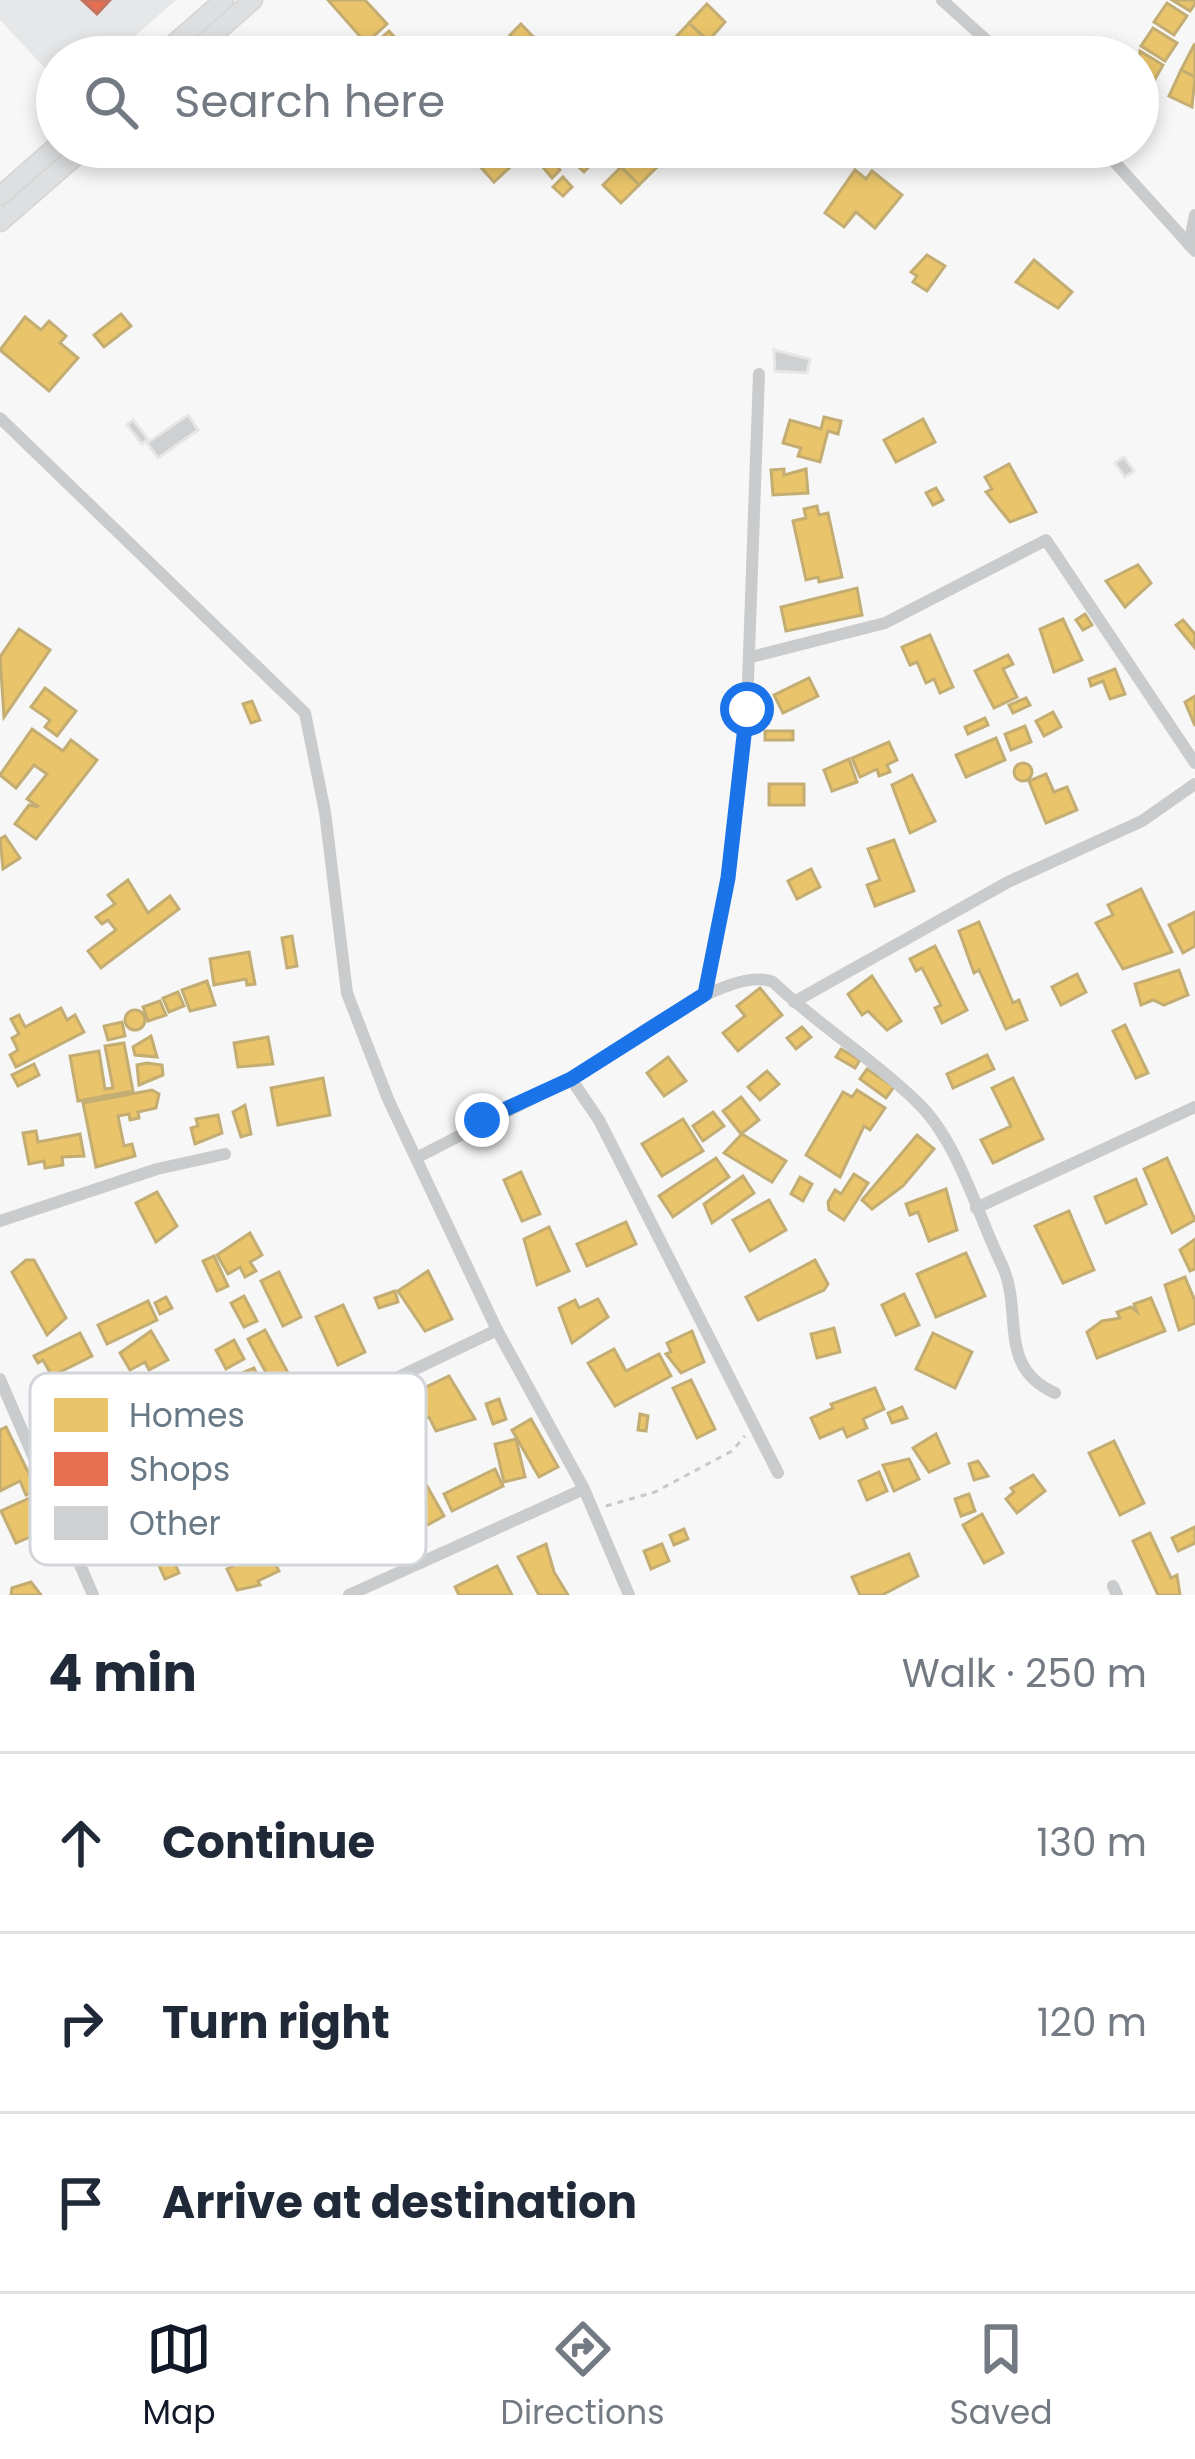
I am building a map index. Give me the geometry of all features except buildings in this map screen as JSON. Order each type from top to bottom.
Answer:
[{"type":"street","points":[[183,36],[224,0]]},
{"type":"street","points":[[212,36],[253,0]]},
{"type":"street","points":[[942,0],[982,36]]},
{"type":"street","points":[[0,196],[36,164]]},
{"type":"street","points":[[0,222],[62,168]]},
{"type":"street","points":[[1120,168],[1192,248]]},
{"type":"street","points":[[1192,248],[1195,215]]},
{"type":"street","points":[[705,994],[728,878],[751,658],[759,374]]},
{"type":"street","points":[[0,418],[305,713],[312,727],[347,993],[388,1100],[497,1330],[584,1489],[628,1595]]},
{"type":"street","points":[[751,658],[885,623],[1046,540],[1195,763]]},
{"type":"street","points":[[794,1002],[1008,882],[1142,821],[1195,784]]},
{"type":"street","points":[[418,1157],[571,1079],[705,994],[759,976],[918,1102],[939,1131],[1010,1289],[1018,1358],[1029,1378],[1055,1393]]},
{"type":"street","points":[[571,1079],[599,1120],[778,1473]]},
{"type":"street","points":[[976,1208],[1195,1107]]},
{"type":"street","points":[[0,1221],[157,1169],[225,1154]]},
{"type":"street","points":[[406,1373],[497,1330]]},
{"type":"street","points":[[0,1379],[5,1411],[30,1463]]},
{"type":"street","points":[[426,1560],[584,1489]]},
{"type":"street","points":[[79,1565],[93,1595]]},
{"type":"street","points":[[349,1595],[416,1565]]},
{"type":"path","points":[[594,1512],[619,1499],[655,1492],[701,1468],[732,1451],[754,1425]]},
{"type":"shaded area","points":[[0,0],[176,0],[135,36],[36,36],[36,59],[0,20]]},
{"type":"route","points":[[482,1120],[571,1079],[705,994],[714,969],[728,878],[747,709]]}]
